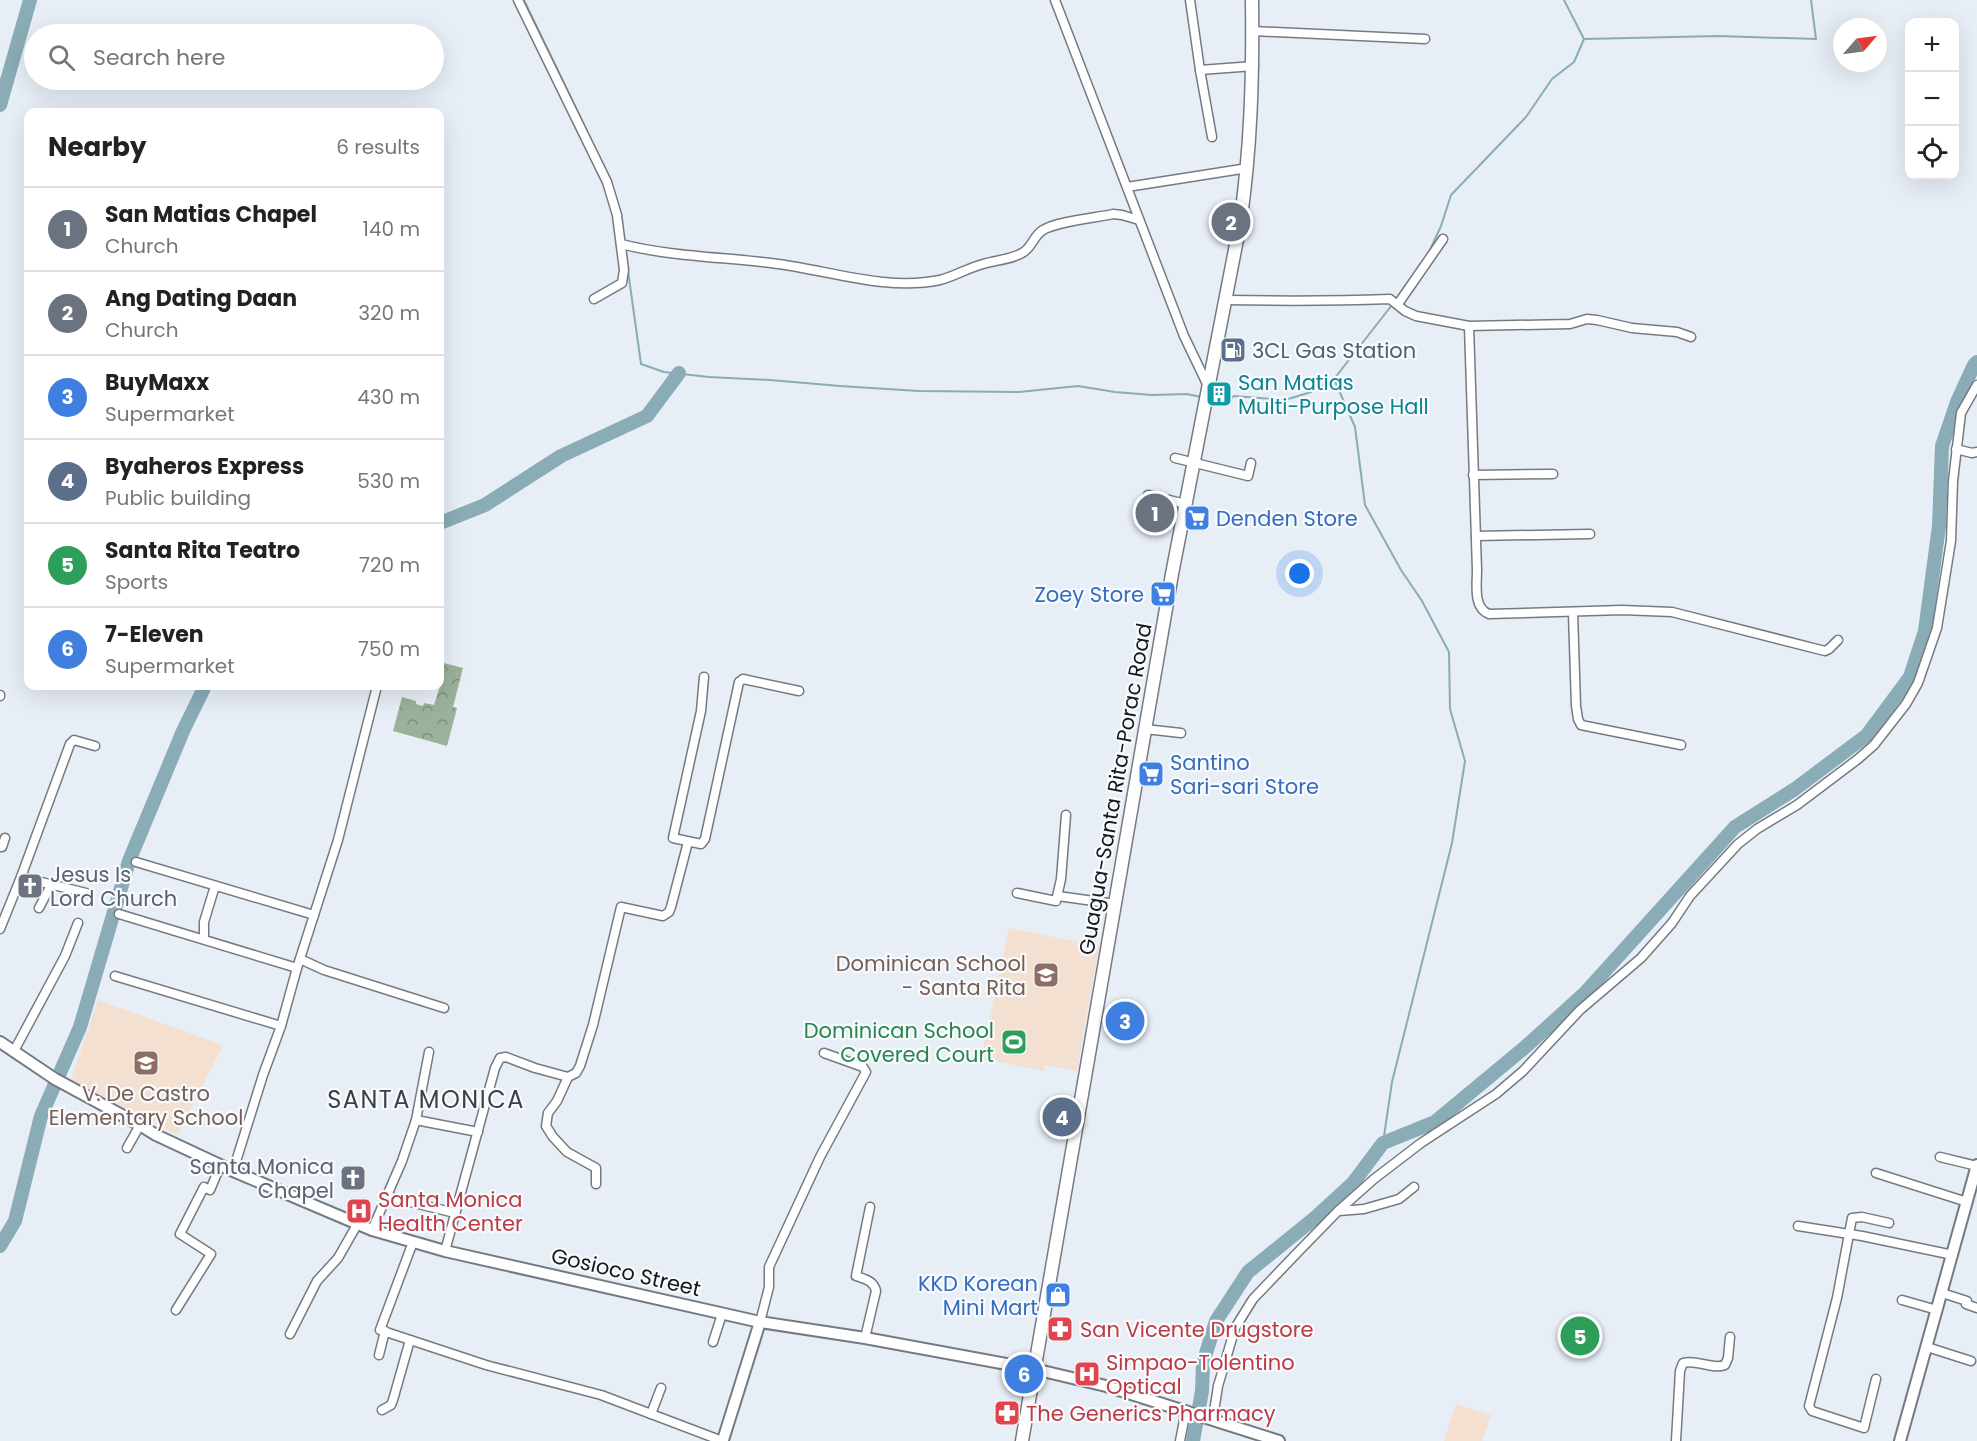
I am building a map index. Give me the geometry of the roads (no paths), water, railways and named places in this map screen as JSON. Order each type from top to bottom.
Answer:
[{"type":"main road","name":"Guagua-Santa Rita-Porac Road","points":[[1022,1441],[1172,574],[1226,300],[1248,168],[1254,66],[1252,0]]},
{"type":"street","points":[[518,0],[607,182],[617,215],[624,270],[622,283],[594,299]]},
{"type":"street","points":[[1055,0],[1208,394]]},
{"type":"street","points":[[1190,0],[1212,138]]},
{"type":"street","points":[[1253,32],[1425,39]]},
{"type":"street","points":[[1200,70],[1254,66]]},
{"type":"street","points":[[1127,187],[1248,168]]},
{"type":"street","points":[[621,244],[646,251],[781,264],[888,282],[914,282],[943,279],[1023,253],[1030,248],[1035,236],[1053,226],[1113,214],[1122,214],[1139,220]]},
{"type":"street","points":[[1398,304],[1443,239]]},
{"type":"street","points":[[1226,300],[1275,299],[1332,302],[1390,299],[1405,311],[1416,316],[1469,326],[1570,324],[1597,320],[1632,328],[1677,332],[1691,337]]},
{"type":"street","points":[[1469,326],[1479,606],[1484,612],[1489,614],[1622,610],[1672,612],[1825,651],[1838,640]]},
{"type":"street","points":[[1210,1418],[1235,1328],[1253,1299],[1338,1211],[1374,1179],[1421,1143],[1486,1100],[1523,1071],[1581,1010],[1641,958],[1672,923],[1690,896],[1738,844],[1757,829],[1797,805],[1858,759],[1874,745],[1892,723],[1918,682],[1937,628],[1951,542],[1956,449],[1961,412],[1977,385]]},
{"type":"street","points":[[1956,449],[1977,452]]},
{"type":"street","points":[[1175,458],[1248,476],[1251,463]]},
{"type":"street","points":[[1473,475],[1553,474]]},
{"type":"street","points":[[1148,495],[1186,504]]},
{"type":"street","points":[[1476,536],[1590,534]]},
{"type":"street","points":[[1573,613],[1576,706],[1581,725],[1681,745]]},
{"type":"street","points":[[704,677],[701,711],[673,838],[688,842],[701,843],[705,839],[739,682],[743,679],[800,691]]},
{"type":"street","points":[[233,1171],[281,1026],[338,840],[376,690]]},
{"type":"street","points":[[1145,729],[1180,733]]},
{"type":"street","points":[[0,929],[71,741],[95,746]]},
{"type":"street","points":[[1017,893],[1056,901],[1066,815]]},
{"type":"street","points":[[0,847],[5,838]]},
{"type":"street","points":[[596,1184],[596,1168],[567,1152],[553,1137],[546,1126],[548,1113],[557,1101],[568,1077],[576,1073],[580,1066],[621,907],[666,915],[669,912],[688,842]]},
{"type":"street","points":[[136,862],[314,915]]},
{"type":"street","points":[[21,878],[86,893]]},
{"type":"street","points":[[39,908],[51,885]]},
{"type":"street","points":[[204,939],[204,922],[215,886]]},
{"type":"street","points":[[1058,896],[1115,904]]},
{"type":"street","points":[[119,914],[324,970],[444,1008]]},
{"type":"street","points":[[14,1051],[65,956],[78,923]]},
{"type":"street","points":[[115,976],[281,1026]]},
{"type":"street","name":"Gosioco Street","points":[[0,1042],[55,1079],[156,1135],[233,1171],[372,1230],[445,1251],[760,1322],[865,1338],[1034,1369],[1106,1386],[1210,1418],[1263,1438],[1279,1441]]},
{"type":"street","points":[[372,1230],[402,1161],[416,1120],[429,1052]]},
{"type":"street","points":[[413,1242],[380,1330],[486,1365],[601,1395],[722,1440],[760,1322],[769,1287],[769,1267],[819,1157],[866,1072],[862,1067],[824,1053]]},
{"type":"street","points":[[445,1251],[495,1068],[500,1058],[506,1057],[568,1077]]},
{"type":"street","points":[[416,1120],[478,1132]]},
{"type":"street","points":[[127,1148],[140,1125]]},
{"type":"street","points":[[1900,1441],[1977,1166],[1940,1157]]},
{"type":"street","points":[[176,1310],[210,1254],[180,1234],[204,1187],[210,1190],[221,1164]]},
{"type":"street","points":[[1876,1173],[1967,1202]]},
{"type":"street","points":[[1338,1211],[1364,1209],[1399,1199],[1414,1187]]},
{"type":"street","points":[[386,1196],[455,1213]]},
{"type":"street","points":[[865,1338],[876,1292],[871,1282],[856,1276],[870,1207]]},
{"type":"street","points":[[1876,1379],[1864,1428],[1812,1411],[1809,1406],[1837,1298],[1852,1218],[1856,1216],[1888,1223]]},
{"type":"street","points":[[290,1334],[317,1281],[338,1258],[358,1223]]},
{"type":"street","points":[[1798,1226],[1953,1255]]},
{"type":"street","points":[[1942,1293],[1967,1301],[1966,1304],[1977,1308]]},
{"type":"street","points":[[1902,1300],[1937,1310]]},
{"type":"street","points":[[713,1342],[722,1314]]},
{"type":"street","points":[[379,1355],[385,1331]]},
{"type":"street","points":[[1676,1441],[1680,1371],[1683,1363],[1690,1361],[1718,1367],[1725,1365],[1730,1337]]},
{"type":"street","points":[[382,1410],[393,1400],[410,1340]]},
{"type":"street","points":[[1927,1347],[1971,1360]]},
{"type":"street","points":[[651,1414],[661,1388]]},
{"type":"street","points":[[1180,1441],[1187,1411]]},
{"type":"street","points":[[690,1441],[694,1431]]},
{"type":"waterway","points":[[0,105],[30,0]]},
{"type":"waterway","points":[[524,0],[586,129]]},
{"type":"waterway","points":[[1429,252],[1441,226],[1451,195],[1526,117],[1552,79],[1574,62],[1584,39],[1564,0]]},
{"type":"waterway","points":[[1584,39],[1718,36],[1816,39],[1811,0]]},
{"type":"waterway","points":[[628,271],[641,364],[664,372],[919,391],[1019,392],[1078,386],[1115,392],[1152,395],[1187,394],[1201,397]]},
{"type":"waterway","points":[[1397,298],[1415,272]]},
{"type":"waterway","points":[[1383,1143],[1392,1082],[1452,843],[1465,761],[1450,709],[1449,652],[1422,601],[1401,570],[1365,505],[1355,427],[1334,379],[1392,305]]},
{"type":"waterway","points":[[1193,1441],[1202,1391],[1203,1363],[1216,1321],[1248,1272],[1316,1217],[1353,1183],[1383,1143],[1435,1122],[1523,1049],[1585,993],[1735,827],[1795,789],[1867,735],[1910,677],[1925,631],[1939,526],[1942,446],[1957,402],[1977,362]]},
{"type":"waterway","points":[[444,521],[485,505],[561,456],[647,416],[679,373]]},
{"type":"waterway","points":[[1210,400],[1227,401],[1234,396],[1285,400],[1311,392],[1334,379]]},
{"type":"waterway","points":[[0,1246],[15,1221],[41,1116],[80,1027],[129,861],[183,731],[203,690]]},
{"type":"place","name":"Ang Dating Daan","points":[[1231,222]]},
{"type":"place","name":"3CL Gas Station","points":[[1233,350]]},
{"type":"place","name":"San Matias Multi-Purpose Hall","points":[[1219,394]]},
{"type":"place","name":"San Matias Chapel","points":[[1155,513]]},
{"type":"place","name":"Denden Store","points":[[1197,518]]},
{"type":"place","name":"Zoey Store","points":[[1163,594]]},
{"type":"place","name":"Santino Sari-sari Store","points":[[1151,774]]},
{"type":"place","name":"Jesus Is Lord Church","points":[[30,886]]},
{"type":"place","name":"Dominican School - Santa Rita","points":[[1046,975]]},
{"type":"place","name":"BuyMaxx","points":[[1125,1021]]},
{"type":"place","name":"Dominican School Covered Court","points":[[1014,1042]]},
{"type":"place","name":"V. De Castro Elementary School","points":[[146,1063]]},
{"type":"place","name":"Byaheros Express","points":[[1062,1117]]},
{"type":"place","name":"Santa Monica Chapel","points":[[353,1178]]},
{"type":"place","name":"Santa Monica Health Center","points":[[359,1211]]},
{"type":"place","name":"KKD Korean Mini Mart","points":[[1058,1295]]},
{"type":"place","name":"San Vicente Drugstore","points":[[1060,1329]]},
{"type":"place","name":"Santa Rita Teatro","points":[[1580,1336]]},
{"type":"place","name":"7-Eleven","points":[[1024,1374]]},
{"type":"place","name":"Simpao-Tolentino Optical","points":[[1087,1374]]},
{"type":"place","name":"The Generics Pharmacy","points":[[1007,1413]]},
{"type":"district","name":"SANTA MONICA","points":[[426,1099]]}]
